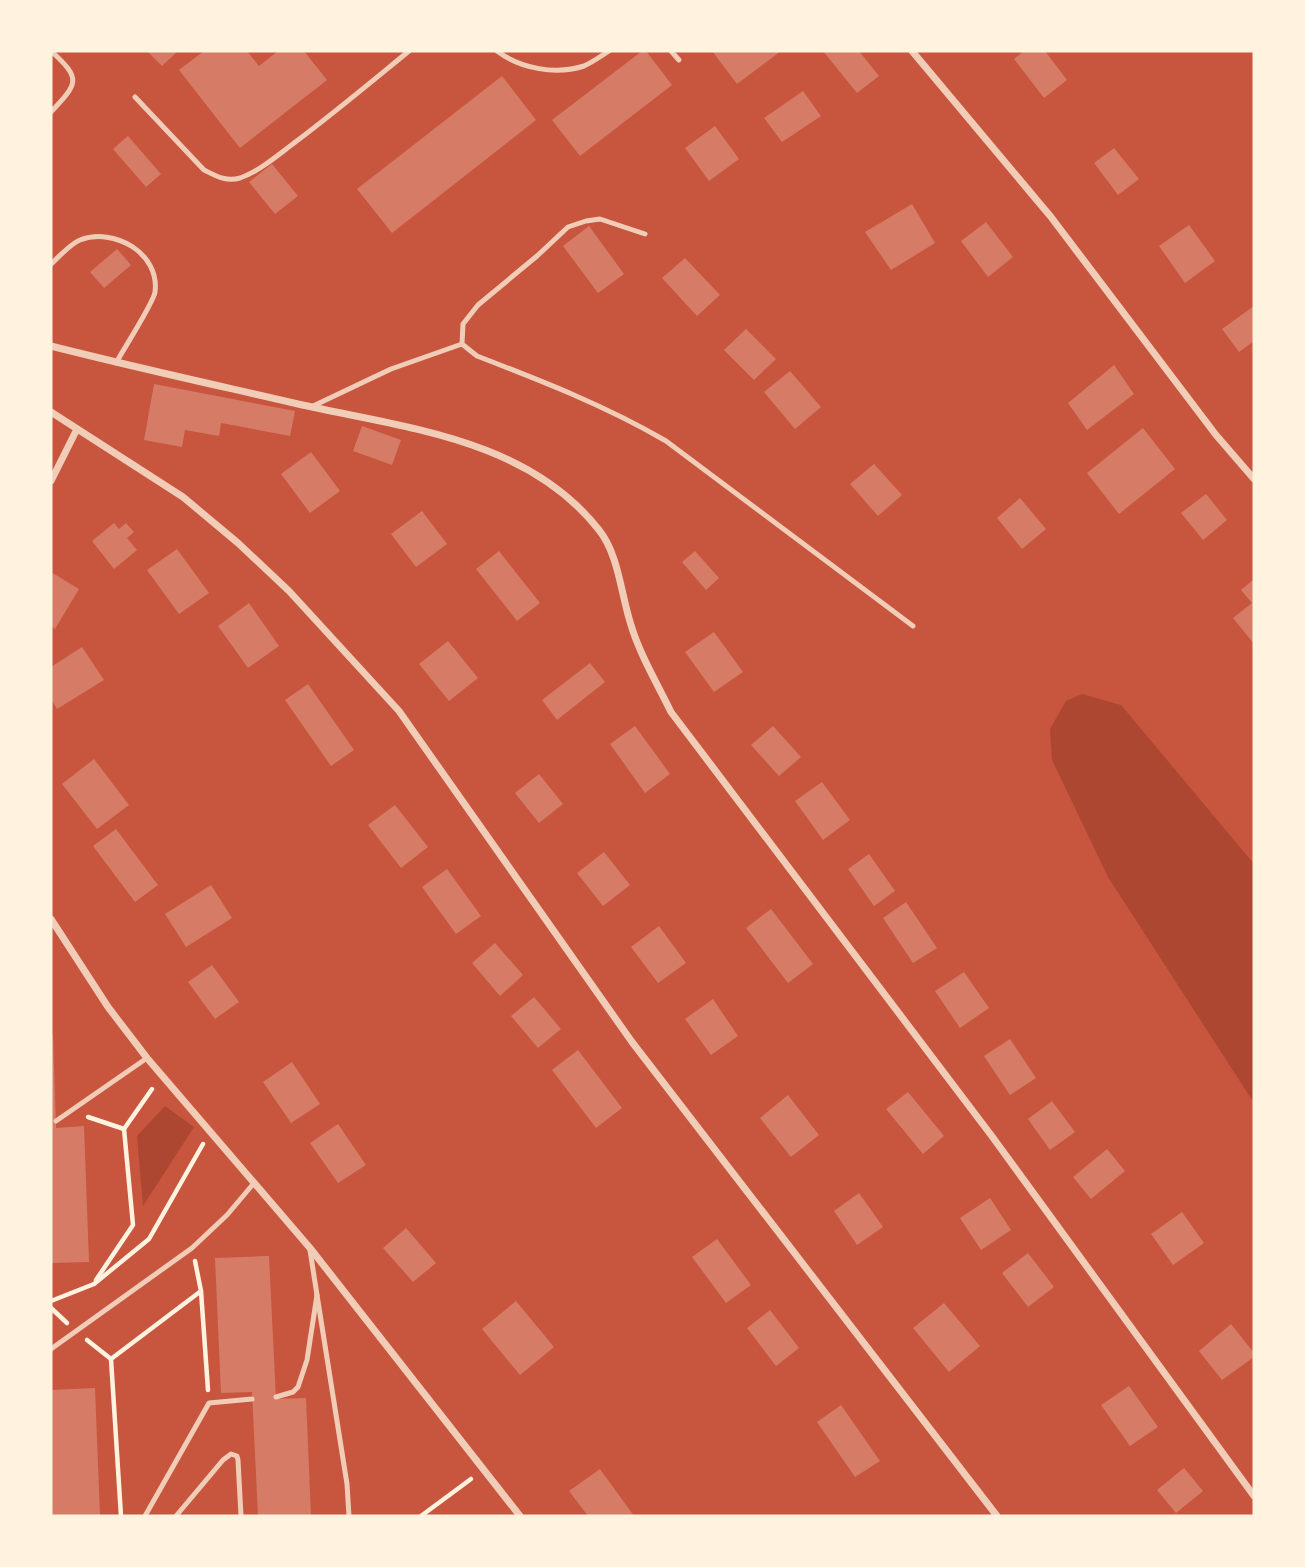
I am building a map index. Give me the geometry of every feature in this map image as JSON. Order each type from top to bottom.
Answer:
[{"type":"street","points":[[912,51],[1051,217],[1216,435],[1254,479]]},
{"type":"street","points":[[51,346],[311,407],[391,421],[446,436],[509,461],[547,480],[601,532],[610,551],[639,648],[671,712],[991,1135],[1254,1496]]},
{"type":"street","points":[[51,412],[183,497],[238,543],[289,591],[399,711],[632,1042],[997,1516]]},
{"type":"street","points":[[51,481],[78,429]]},
{"type":"street","points":[[51,919],[108,1007],[147,1058],[310,1248],[520,1516]]},
{"type":"lane","points":[[51,51],[70,69],[74,79],[70,92],[51,112]]},
{"type":"lane","points":[[135,97],[204,170],[227,180],[241,178],[344,106],[409,51]]},
{"type":"lane","points":[[497,51],[508,59],[541,69],[564,70],[587,65],[609,51]]},
{"type":"lane","points":[[671,51],[679,60]]},
{"type":"lane","points":[[462,344],[463,324],[478,305],[568,227],[600,219],[645,234]]},
{"type":"lane","points":[[51,264],[79,241],[100,236],[120,239],[139,251],[153,272],[155,294],[116,363]]},
{"type":"lane","points":[[311,407],[391,369],[462,344]]},
{"type":"lane","points":[[462,344],[477,356],[585,400],[636,423],[666,441],[913,626]]},
{"type":"lane","points":[[56,1121],[147,1058]]},
{"type":"lane","points":[[51,1349],[192,1248],[227,1215],[254,1183]]},
{"type":"lane","points":[[310,1248],[349,1516]]},
{"type":"lane","points":[[276,1397],[293,1392],[300,1382],[307,1360],[317,1295]]},
{"type":"lane","points":[[145,1516],[209,1403],[252,1399]]},
{"type":"lane","points":[[176,1516],[231,1454],[237,1456],[238,1460],[241,1516]]},
{"type":"path","points":[[94,1284],[133,1226],[124,1129],[162,1075]]},
{"type":"path","points":[[71,1112],[124,1129]]},
{"type":"path","points":[[51,1301],[94,1284],[149,1240],[211,1130]]},
{"type":"path","points":[[192,1248],[201,1291],[209,1403]]},
{"type":"path","points":[[121,1516],[111,1359],[201,1291]]},
{"type":"path","points":[[421,1516],[484,1470]]},
{"type":"shaded area","points":[[1082,694],[1121,705],[1254,864],[1254,1103],[1108,877],[1052,760],[1050,729],[1066,701]]},
{"type":"shaded area","points":[[165,1106],[194,1127],[143,1206],[137,1136]]},
{"type":"building","points":[[147,51],[178,51],[162,66]]},
{"type":"building","points":[[204,51],[247,51],[259,66],[278,51],[304,51],[327,80],[240,148],[179,70]]},
{"type":"building","points":[[642,51],[646,51],[672,85],[580,156],[552,120]]},
{"type":"building","points":[[712,51],[781,51],[737,84]]},
{"type":"building","points":[[823,51],[859,51],[879,76],[857,93]]},
{"type":"building","points":[[1024,51],[1045,51],[1067,80],[1044,98],[1014,59]]},
{"type":"building","points":[[502,76],[536,120],[392,233],[357,189]]},
{"type":"building","points":[[803,91],[821,116],[782,142],[764,118]]},
{"type":"building","points":[[715,126],[739,159],[709,181],[685,148]]},
{"type":"building","points":[[128,136],[161,174],[146,187],[113,149]]},
{"type":"building","points":[[1114,148],[1139,179],[1118,195],[1094,163]]},
{"type":"building","points":[[272,164],[298,196],[275,214],[249,182]]},
{"type":"building","points":[[912,204],[935,243],[891,270],[865,232]]},
{"type":"building","points":[[986,222],[1013,257],[988,277],[961,241]]},
{"type":"building","points":[[1189,225],[1215,261],[1185,283],[1159,246]]},
{"type":"building","points":[[589,226],[624,274],[598,293],[563,246]]},
{"type":"building","points":[[117,249],[131,265],[104,288],[90,272]]},
{"type":"building","points":[[685,258],[720,295],[697,316],[662,278]]},
{"type":"building","points":[[1254,306],[1254,341],[1239,352],[1222,329]]},
{"type":"building","points":[[746,329],[776,359],[754,380],[724,350]]},
{"type":"building","points":[[1114,365],[1134,394],[1087,430],[1068,403]]},
{"type":"building","points":[[790,371],[821,407],[795,429],[764,392]]},
{"type":"building","points":[[154,384],[295,411],[290,436],[221,423],[219,436],[185,430],[182,447],[144,440]]},
{"type":"building","points":[[362,426],[401,440],[392,465],[353,451]]},
{"type":"building","points":[[1143,428],[1175,469],[1119,514],[1087,473]]},
{"type":"building","points":[[311,452],[340,491],[310,513],[281,474]]},
{"type":"building","points":[[874,464],[902,495],[878,516],[850,484]]},
{"type":"building","points":[[1206,494],[1227,520],[1203,540],[1181,513]]},
{"type":"building","points":[[1020,498],[1046,529],[1022,549],[997,518]]},
{"type":"building","points":[[422,511],[447,544],[416,567],[391,534]]},
{"type":"building","points":[[114,523],[119,529],[126,523],[134,532],[127,538],[137,550],[114,569],[92,541]]},
{"type":"building","points":[[177,549],[209,593],[179,614],[147,570]]},
{"type":"building","points":[[499,551],[540,603],[517,621],[476,569]]},
{"type":"building","points":[[695,551],[719,578],[706,590],[682,562]]},
{"type":"building","points":[[51,572],[79,589],[55,629],[51,626]]},
{"type":"building","points":[[1254,579],[1254,644],[1233,618],[1252,603],[1241,590]]},
{"type":"building","points":[[249,603],[279,646],[248,668],[218,626]]},
{"type":"building","points":[[714,632],[743,672],[714,692],[685,652]]},
{"type":"building","points":[[448,641],[478,678],[449,701],[419,664]]},
{"type":"building","points":[[82,647],[104,680],[57,709],[51,699],[51,667]]},
{"type":"building","points":[[590,663],[605,682],[557,720],[542,700]]},
{"type":"building","points":[[308,684],[354,750],[331,766],[285,700]]},
{"type":"building","points":[[635,726],[670,774],[645,793],[610,744]]},
{"type":"building","points":[[773,726],[801,757],[779,776],[751,745]]},
{"type":"building","points":[[94,759],[129,805],[97,829],[62,784]]},
{"type":"building","points":[[539,774],[563,804],[539,823],[515,793]]},
{"type":"building","points":[[822,782],[850,820],[823,840],[795,801]]},
{"type":"building","points":[[395,805],[428,847],[401,868],[368,825]]},
{"type":"building","points":[[116,829],[158,885],[135,902],[93,846]]},
{"type":"building","points":[[604,852],[630,885],[603,906],[577,873]]},
{"type":"building","points":[[869,854],[895,891],[874,906],[848,869]]},
{"type":"building","points":[[447,869],[481,916],[456,934],[422,887]]},
{"type":"building","points":[[211,885],[232,918],[186,947],[165,914]]},
{"type":"building","points":[[906,902],[937,948],[913,963],[883,918]]},
{"type":"building","points":[[771,909],[813,964],[788,983],[746,928]]},
{"type":"building","points":[[659,926],[686,963],[658,983],[631,947]]},
{"type":"building","points":[[495,943],[523,975],[500,996],[472,963]]},
{"type":"building","points":[[212,965],[239,1002],[215,1019],[188,982]]},
{"type":"building","points":[[964,972],[989,1008],[960,1028],[935,991]]},
{"type":"building","points":[[534,997],[561,1029],[538,1048],[511,1016]]},
{"type":"building","points":[[713,999],[738,1036],[711,1055],[685,1019]]},
{"type":"building","points":[[51,1035],[56,1128],[84,1126],[89,1262],[51,1263]]},
{"type":"building","points":[[1010,1039],[1036,1078],[1010,1095],[984,1056]]},
{"type":"building","points":[[578,1050],[622,1108],[596,1128],[552,1070]]},
{"type":"building","points":[[292,1062],[320,1104],[291,1123],[263,1082]]},
{"type":"building","points":[[908,1092],[944,1136],[923,1154],[886,1109]]},
{"type":"building","points":[[788,1095],[819,1135],[791,1157],[760,1118]]},
{"type":"building","points":[[1052,1101],[1075,1132],[1050,1150],[1028,1119]]},
{"type":"building","points":[[338,1124],[366,1165],[338,1183],[310,1143]]},
{"type":"building","points":[[1107,1149],[1125,1171],[1091,1199],[1073,1177]]},
{"type":"building","points":[[859,1193],[883,1227],[857,1245],[834,1211]]},
{"type":"building","points":[[990,1198],[1011,1230],[981,1250],[960,1218]]},
{"type":"building","points":[[1182,1212],[1204,1243],[1173,1265],[1151,1234]]},
{"type":"building","points":[[406,1228],[436,1263],[413,1282],[383,1248]]},
{"type":"building","points":[[717,1239],[751,1285],[726,1303],[692,1257]]},
{"type":"building","points":[[1028,1253],[1054,1287],[1028,1307],[1002,1273]]},
{"type":"building","points":[[269,1256],[276,1399],[306,1398],[311,1516],[258,1516],[252,1392],[221,1393],[215,1258]]},
{"type":"building","points":[[516,1301],[554,1347],[520,1375],[482,1329]]},
{"type":"building","points":[[944,1303],[980,1346],[949,1372],[913,1328]]},
{"type":"building","points":[[770,1310],[799,1348],[776,1366],[747,1328]]},
{"type":"building","points":[[1231,1324],[1254,1353],[1254,1357],[1222,1380],[1199,1351]]},
{"type":"building","points":[[1129,1386],[1158,1427],[1130,1446],[1101,1405]]},
{"type":"building","points":[[95,1388],[100,1516],[51,1516],[51,1390]]},
{"type":"building","points":[[841,1405],[880,1461],[855,1477],[817,1422]]},
{"type":"building","points":[[1184,1468],[1203,1491],[1176,1513],[1157,1490]]},
{"type":"building","points":[[600,1469],[634,1516],[588,1516],[569,1491]]}]
